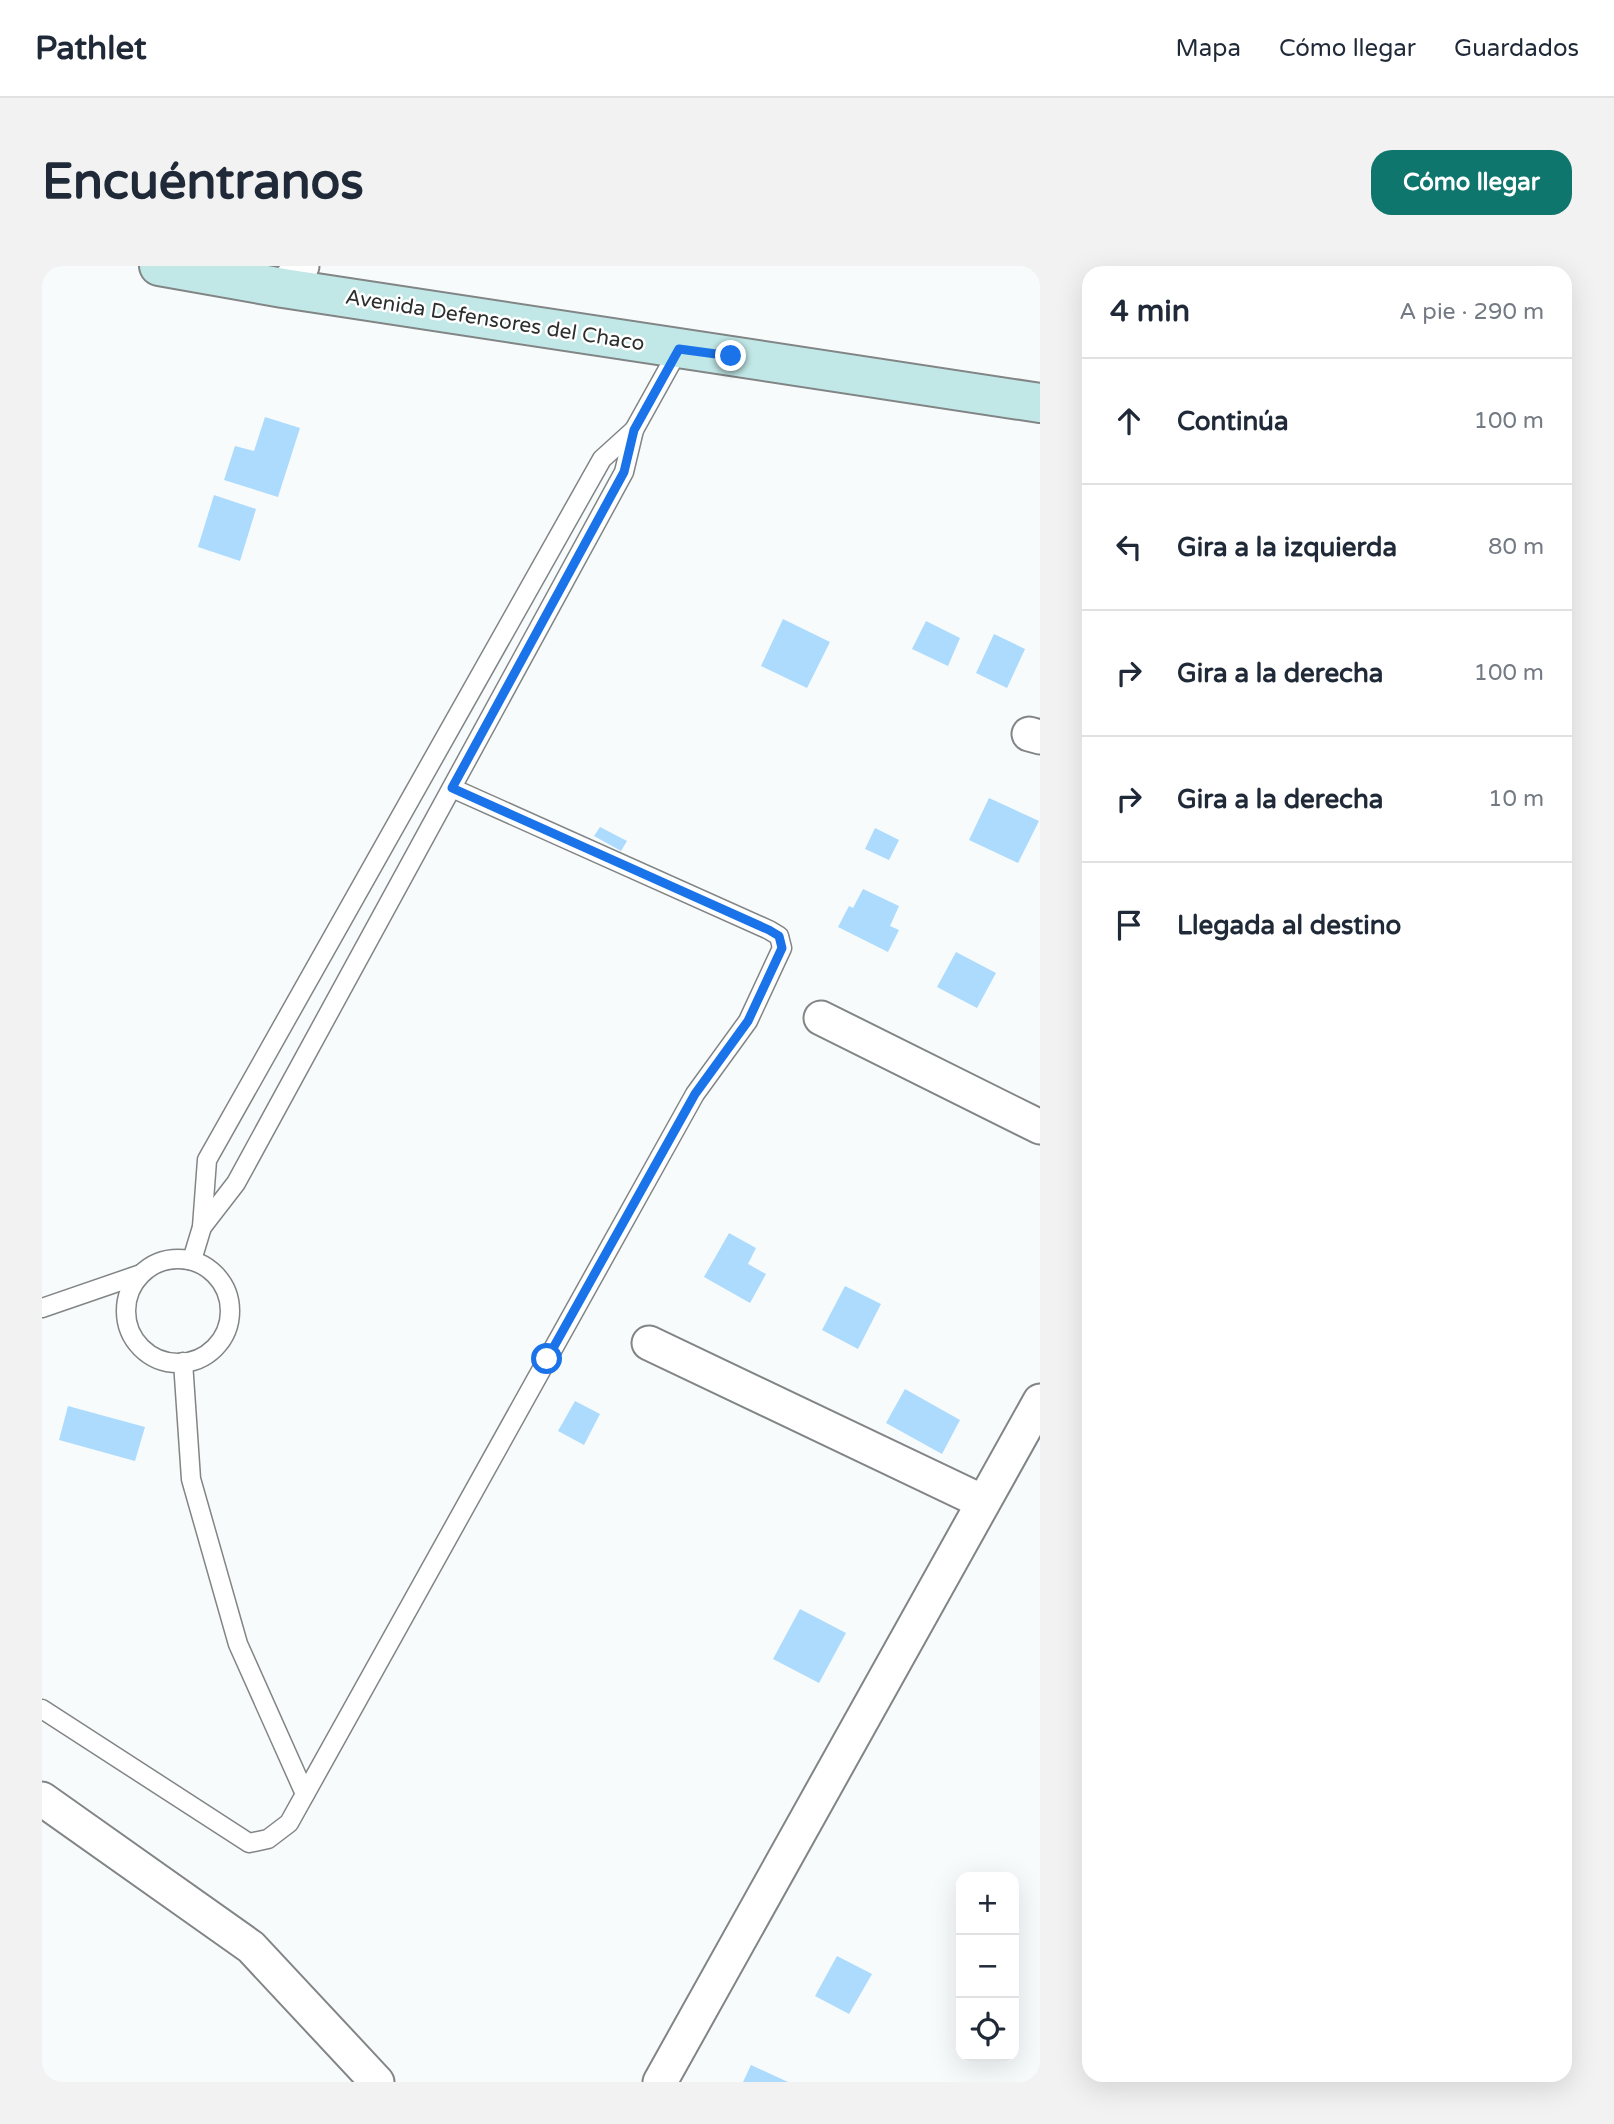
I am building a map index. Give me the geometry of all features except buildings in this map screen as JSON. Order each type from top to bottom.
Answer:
[{"type":"main road","name":"Avenida Defensores del Chaco","points":[[159,266],[292,277],[679,349],[1040,403]]},
{"type":"street","points":[[821,1018],[1040,1127]]},
{"type":"street","points":[[649,1343],[983,1502]]},
{"type":"street","points":[[660,2082],[1040,1401]]},
{"type":"street","points":[[42,1799],[251,1947],[377,2082]]},
{"type":"lane","points":[[202,1227],[236,1182],[624,472],[634,430],[679,349]]},
{"type":"lane","points":[[192,1260],[202,1227],[207,1160],[602,459],[634,430]]},
{"type":"lane","points":[[42,1709],[249,1843],[268,1839],[289,1823],[695,1094],[748,1021],[782,948],[779,936],[769,930],[452,788]]},
{"type":"lane","points":[[42,1308],[141,1274],[156,1264],[173,1259],[192,1260],[208,1268],[221,1280],[229,1297],[230,1315],[226,1332],[215,1347],[200,1358],[183,1362],[165,1361],[148,1354],[135,1341],[128,1324],[126,1306],[131,1289],[141,1274]]},
{"type":"lane","points":[[183,1362],[191,1479],[238,1644],[305,1794]]},
{"type":"route","points":[[547,1359],[695,1094],[748,1021],[782,948],[779,936],[769,930],[452,788],[624,472],[634,430],[679,349],[731,356]]}]
